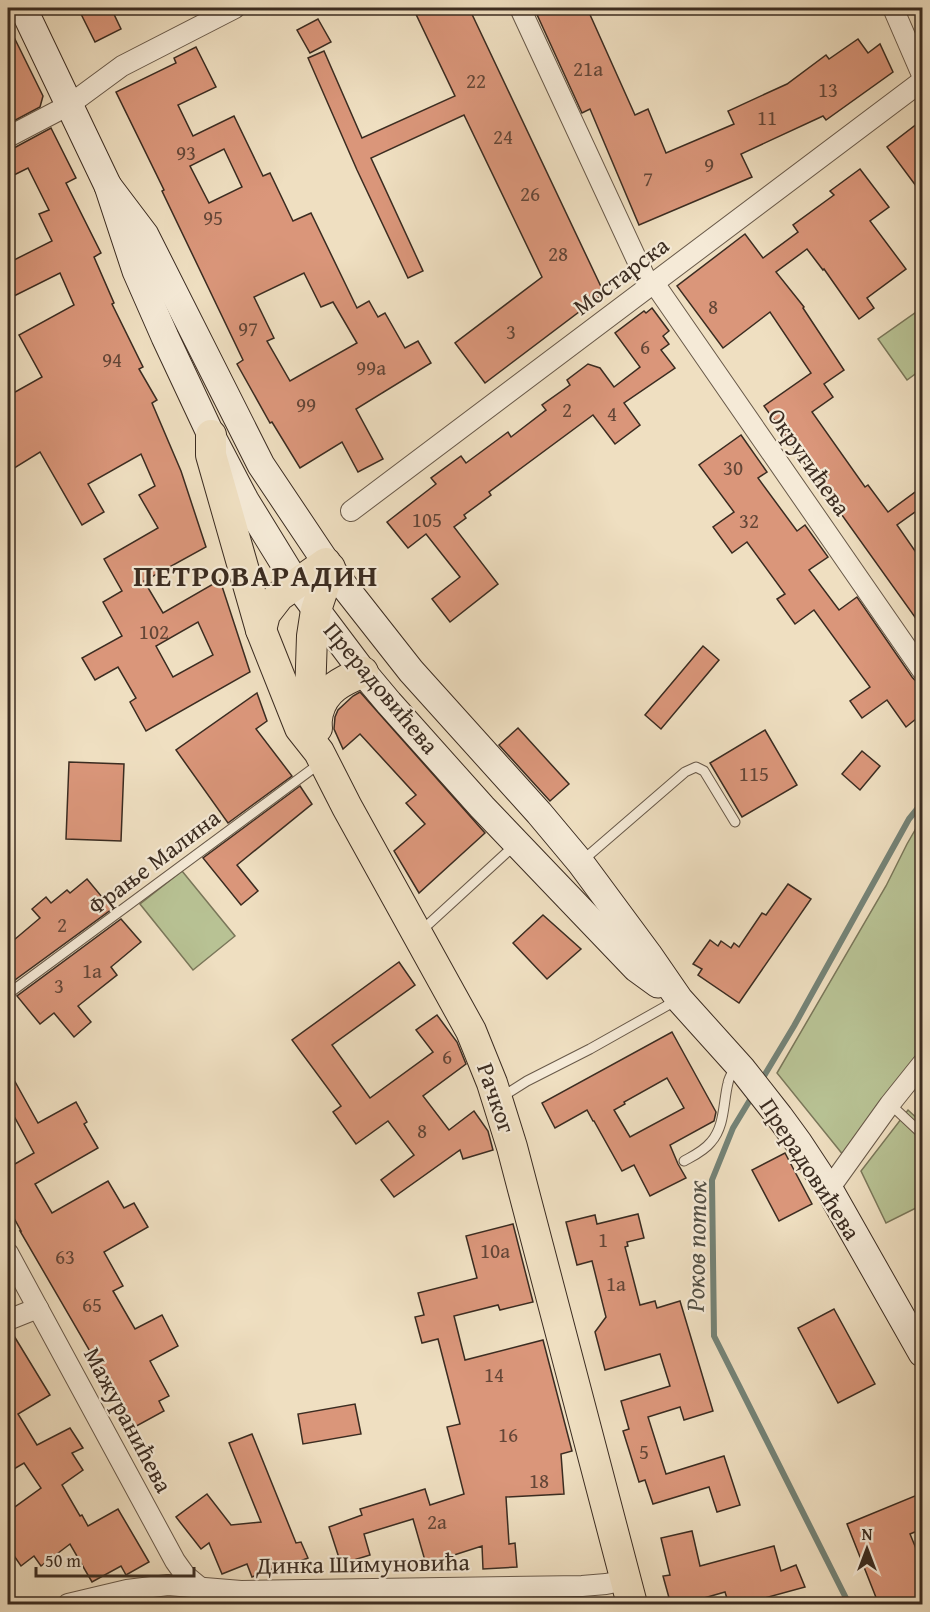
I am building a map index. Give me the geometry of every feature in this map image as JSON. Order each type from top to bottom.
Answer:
[{"type":"main road","name":"Прерадовићева","points":[[23,8],[108,186],[136,271],[211,435],[245,500],[296,583],[363,672],[482,807],[636,968],[679,999]]},
{"type":"main road","name":"Прерадовићева","points":[[108,186],[145,235],[261,465],[328,566],[411,670],[580,862],[679,999],[777,1114],[829,1189],[922,1353]]},
{"type":"main road","name":"Рачког","points":[[211,435],[211,455],[261,630],[300,728],[320,745]]},
{"type":"main road","name":"Рачког","points":[[328,566],[316,610],[309,678],[310,697],[320,745],[347,807],[471,1031],[498,1099],[537,1237],[629,1592]]},
{"type":"main road","points":[[261,630],[265,614],[279,596],[296,583],[328,566]]},
{"type":"main road","points":[[320,745],[321,702],[344,680],[363,672]]},
{"type":"street","points":[[8,137],[69,105],[122,66],[235,8]]},
{"type":"street","name":"Округићева","points":[[520,8],[651,285],[922,670]]},
{"type":"street","points":[[893,8],[922,75]]},
{"type":"street","name":"Мостарска","points":[[351,511],[922,81]]},
{"type":"street","points":[[829,1189],[922,1064]]},
{"type":"street","name":"Мажуранићева","points":[[8,1253],[175,1561],[185,1575],[207,1597]]},
{"type":"street","points":[[8,1320],[38,1308]]},
{"type":"street","name":"Динка Шимуновића","points":[[68,1605],[127,1590],[168,1585],[207,1597],[241,1591],[606,1584],[629,1592]]},
{"type":"lane","name":"Фрање Малина","points":[[8,994],[320,745]]},
{"type":"lane","points":[[580,862],[685,772],[696,767],[704,771],[735,822]]},
{"type":"lane","points":[[418,933],[518,843]]},
{"type":"lane","points":[[498,1099],[679,999]]},
{"type":"lane","points":[[684,1161],[704,1149],[717,1134],[725,1109],[728,1081],[739,1067]]},
{"type":"lane","points":[[890,1104],[922,1134]]},
{"type":"green space","points":[[922,308],[922,369],[907,380],[878,339]]},
{"type":"green space","points":[[922,818],[922,1050],[844,1156],[777,1073],[886,886]]},
{"type":"green space","points":[[182,871],[235,936],[193,970],[140,904]]},
{"type":"green space","points":[[908,1110],[922,1123],[922,1205],[886,1223],[861,1171]]},
{"type":"building","points":[[78,8],[111,8],[121,29],[95,42]]},
{"type":"building","points":[[413,8],[469,8],[604,293],[485,383],[455,343],[542,277],[464,115],[371,158],[423,271],[408,278],[308,58],[324,51],[362,138],[455,96]]},
{"type":"building","points":[[534,8],[587,8],[635,115],[648,109],[666,153],[734,124],[728,111],[787,84],[826,55],[829,59],[858,39],[868,53],[880,44],[893,72],[826,120],[823,116],[741,154],[752,177],[639,225],[590,109],[582,113]]},
{"type":"building","points":[[318,19],[331,42],[310,53],[297,30]]},
{"type":"building","points":[[8,25],[43,96],[40,107],[8,124]]},
{"type":"building","points":[[196,47],[216,87],[178,105],[193,136],[234,116],[263,176],[270,173],[293,221],[311,213],[357,308],[369,301],[378,317],[385,313],[405,348],[418,341],[431,363],[356,409],[383,459],[358,472],[342,442],[300,468],[272,422],[270,423],[237,364],[243,360],[116,92],[176,63],[174,58]],"holes":[[[224,149],[242,187],[209,203],[190,166]],[[304,273],[321,307],[333,302],[357,343],[290,381],[267,341],[274,338],[254,297]]]},
{"type":"building","points":[[922,120],[922,194],[887,147]]},
{"type":"building","points":[[51,128],[76,178],[66,183],[101,253],[94,257],[114,303],[112,304],[143,367],[139,369],[157,400],[152,403],[181,471],[206,547],[144,581],[163,613],[220,580],[250,672],[146,731],[130,702],[136,698],[118,667],[95,680],[82,658],[122,636],[103,602],[122,591],[104,559],[158,528],[139,495],[155,486],[141,454],[88,484],[104,512],[82,525],[40,452],[8,472],[8,396],[42,377],[19,335],[74,305],[60,273],[8,299],[8,263],[52,241],[39,214],[49,210],[28,168],[8,178],[8,149]],"holes":[[[198,622],[213,655],[173,677],[156,646]]]},
{"type":"building","points":[[860,169],[889,207],[870,221],[906,269],[867,298],[874,308],[859,319],[807,249],[776,272],[804,307],[844,370],[824,384],[833,397],[812,412],[865,487],[868,485],[888,512],[922,487],[922,507],[897,525],[922,561],[922,627],[764,406],[811,373],[770,312],[723,348],[677,286],[745,234],[763,258],[798,232],[793,225],[834,195],[830,191]]},
{"type":"building","points":[[652,308],[669,331],[663,336],[669,344],[661,350],[675,368],[624,403],[640,425],[615,444],[593,415],[489,492],[491,495],[464,515],[466,518],[454,527],[498,584],[450,622],[432,599],[460,577],[426,534],[408,548],[387,522],[436,484],[431,478],[461,456],[466,463],[508,432],[511,437],[546,410],[542,405],[570,385],[567,380],[588,364],[600,368],[614,387],[640,367],[615,333],[644,311],[646,313]]},
{"type":"building","points":[[741,435],[767,472],[758,478],[797,531],[805,525],[828,557],[809,570],[839,610],[857,597],[922,688],[922,714],[906,727],[887,700],[862,718],[850,701],[870,687],[814,610],[795,624],[777,599],[785,594],[747,542],[732,553],[713,527],[734,512],[699,465]]},
{"type":"building","points":[[703,646],[719,660],[661,729],[645,715]]},
{"type":"building","points":[[360,692],[485,833],[419,893],[394,851],[425,824],[406,803],[416,795],[360,734],[343,749],[334,729],[338,710]]},
{"type":"building","points":[[257,693],[267,721],[256,729],[292,776],[228,823],[176,750]]},
{"type":"building","points":[[518,728],[569,784],[550,801],[499,745]]},
{"type":"building","points":[[765,730],[797,785],[742,817],[710,763]]},
{"type":"building","points":[[862,751],[880,766],[860,790],[842,774]]},
{"type":"building","points":[[69,762],[124,764],[121,841],[66,839]]},
{"type":"building","points":[[300,786],[312,804],[237,865],[258,891],[241,905],[203,858]]},
{"type":"building","points":[[87,879],[112,909],[8,985],[8,945],[40,918],[32,909],[46,897],[51,903],[67,890],[70,893]]},
{"type":"building","points":[[788,884],[811,899],[739,1003],[698,975],[702,969],[693,964],[710,940],[718,946],[721,941],[731,948],[734,943],[739,947],[762,913],[766,915]]},
{"type":"building","points":[[543,915],[581,949],[547,979],[513,943]]},
{"type":"building","points":[[121,919],[141,942],[111,967],[117,975],[78,1006],[91,1022],[74,1037],[54,1013],[40,1024],[17,996]]},
{"type":"building","points":[[399,962],[415,985],[332,1045],[370,1098],[433,1052],[416,1030],[437,1015],[457,1042],[466,1064],[423,1096],[449,1130],[474,1111],[488,1131],[493,1150],[463,1159],[460,1150],[394,1197],[381,1180],[414,1155],[388,1121],[356,1144],[333,1112],[341,1106],[292,1040]]},
{"type":"building","points":[[672,1032],[716,1112],[714,1121],[670,1145],[686,1178],[650,1196],[634,1165],[622,1171],[587,1110],[555,1128],[542,1103]],"holes":[[[667,1078],[684,1108],[630,1137],[614,1110]]]},
{"type":"building","points":[[8,1069],[38,1123],[76,1102],[87,1122],[84,1124],[98,1148],[35,1184],[52,1213],[108,1181],[124,1208],[134,1203],[148,1227],[104,1252],[123,1286],[113,1291],[135,1329],[162,1315],[178,1346],[150,1361],[169,1396],[159,1401],[164,1411],[131,1429],[91,1353],[8,1207],[8,1168],[34,1153],[15,1118],[8,1122]]},
{"type":"building","points":[[785,1153],[812,1204],[779,1221],[752,1170]]},
{"type":"building","points":[[638,1214],[644,1238],[627,1242],[628,1246],[625,1247],[640,1305],[655,1301],[657,1308],[680,1301],[713,1411],[684,1420],[680,1407],[648,1417],[666,1474],[724,1456],[740,1505],[717,1512],[709,1487],[653,1504],[645,1480],[639,1482],[623,1431],[629,1429],[621,1401],[670,1386],[660,1354],[605,1370],[595,1332],[606,1317],[592,1261],[577,1265],[566,1222],[595,1215],[597,1224]]},
{"type":"building","points":[[513,1224],[533,1302],[500,1310],[498,1305],[454,1316],[465,1360],[543,1340],[572,1451],[561,1454],[564,1494],[506,1497],[509,1544],[515,1543],[517,1567],[483,1569],[482,1546],[426,1564],[413,1519],[364,1534],[370,1555],[341,1564],[329,1527],[362,1515],[360,1509],[425,1489],[430,1505],[464,1494],[447,1427],[460,1424],[438,1339],[422,1343],[415,1317],[424,1315],[418,1293],[477,1278],[466,1236]]},
{"type":"building","points":[[834,1309],[875,1384],[838,1403],[798,1328]]},
{"type":"building","points":[[11,1331],[50,1395],[18,1414],[37,1445],[70,1428],[83,1448],[72,1453],[83,1470],[62,1485],[88,1526],[118,1509],[149,1562],[126,1575],[121,1566],[92,1582],[70,1544],[41,1566],[34,1556],[21,1566],[8,1547],[8,1512],[41,1488],[24,1463],[14,1469],[8,1458],[8,1332]]},
{"type":"building","points":[[355,1404],[361,1434],[303,1444],[298,1414]]},
{"type":"building","points":[[252,1434],[296,1543],[301,1542],[308,1558],[252,1577],[247,1564],[222,1574],[209,1543],[201,1549],[176,1517],[207,1494],[231,1525],[261,1522],[229,1443]]},
{"type":"building","points":[[922,1493],[922,1529],[910,1534],[922,1563],[922,1605],[879,1605],[847,1524]]},
{"type":"building","points":[[692,1531],[700,1566],[774,1546],[781,1571],[796,1565],[805,1587],[739,1605],[729,1605],[725,1592],[680,1605],[671,1605],[663,1576],[670,1575],[661,1538]]},
{"type":"waterway","name":"Роков поток","points":[[761,1081],[909,819],[922,803]]},
{"type":"waterway","name":"Роков поток","points":[[753,1095],[733,1128],[712,1180],[714,1336],[849,1604]]},
{"type":"district","name":"ПЕТРОВАРАДИН","points":[[256,576]]}]
